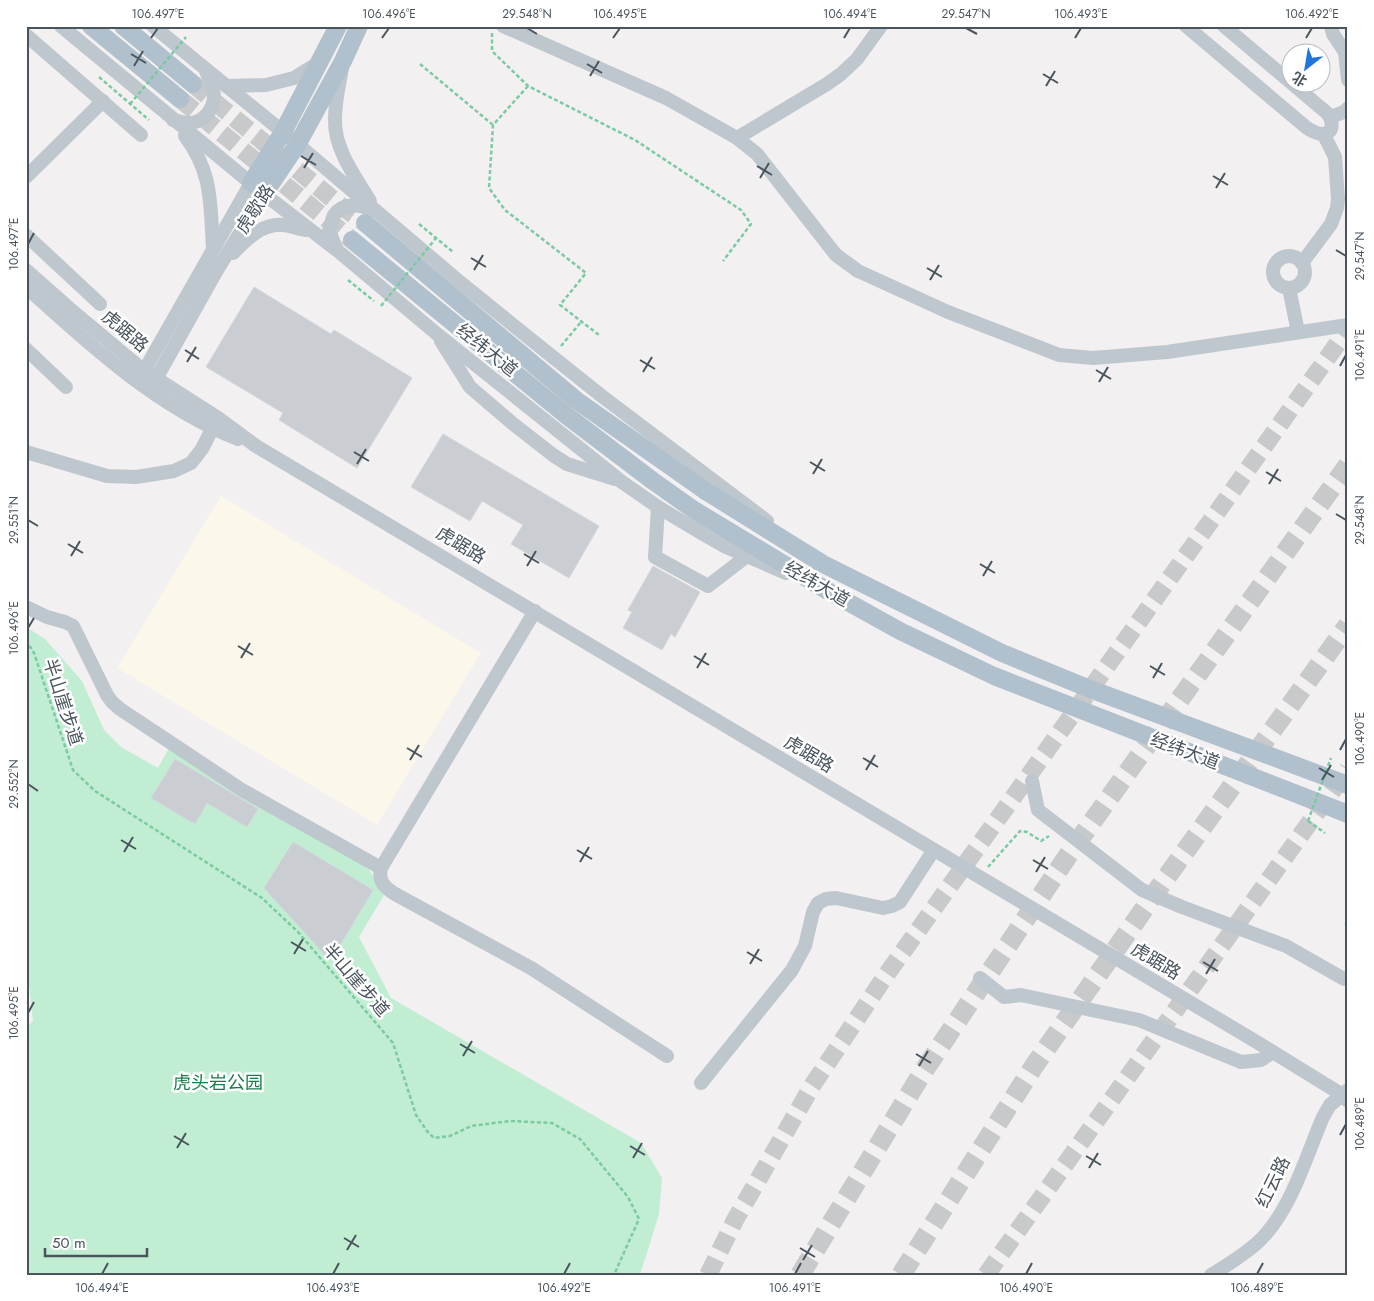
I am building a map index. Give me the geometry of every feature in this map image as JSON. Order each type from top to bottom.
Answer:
[{"type":"main road","points":[[91,26],[180,99]]},
{"type":"main road","points":[[123,26],[193,84]]},
{"type":"main road","name":"虎歇路","points":[[257,189],[283,132],[338,26]]},
{"type":"main road","name":"虎歇路","points":[[257,189],[296,145],[343,61],[359,28]]},
{"type":"main road","name":"经纬大道","points":[[371,218],[576,400],[704,490],[823,564],[1002,653],[1090,689],[1348,786]]},
{"type":"main road","name":"经纬大道","points":[[352,240],[566,415],[653,481],[694,510],[828,591],[900,631],[994,676],[1348,814]]},
{"type":"street","points":[[61,26],[257,189],[338,252],[622,482],[658,507],[703,534],[747,556],[828,591]]},
{"type":"street","points":[[153,26],[283,132],[371,218]]},
{"type":"street","points":[[503,26],[666,98],[737,138],[757,154],[836,255],[858,271],[948,312],[1059,355],[1093,358],[1167,352],[1348,325]]},
{"type":"street","points":[[737,138],[841,74],[881,26]]},
{"type":"street","points":[[1186,26],[1308,128],[1324,135],[1329,133],[1332,129],[1331,117],[1224,26]]},
{"type":"street","points":[[1331,26],[1333,34],[1345,52],[1348,80]]},
{"type":"street","points":[[26,36],[141,135]]},
{"type":"street","points":[[226,86],[266,85],[294,78],[321,61]]},
{"type":"street","points":[[343,61],[335,120],[337,135],[371,218]]},
{"type":"street","points":[[173,119],[189,123],[198,121],[206,116],[212,107],[214,97],[206,70]]},
{"type":"street","points":[[26,177],[103,102]]},
{"type":"street","points":[[1331,117],[1346,111],[1348,108]]},
{"type":"street","points":[[173,119],[191,143],[206,172],[213,248]]},
{"type":"street","points":[[1302,263],[1330,224],[1337,208],[1335,157],[1324,135]]},
{"type":"street","name":"虎歇路","points":[[140,376],[213,248],[257,189]]},
{"type":"street","name":"虎歇路","points":[[153,385],[217,270],[257,189]]},
{"type":"street","points":[[338,252],[329,231],[334,215],[348,205],[362,205],[371,218]]},
{"type":"street","points":[[217,270],[248,239],[268,227],[282,225],[310,231]]},
{"type":"street","points":[[26,236],[100,304]]},
{"type":"street","points":[[1288,255],[1294,256],[1302,263],[1305,272],[1302,281],[1289,288],[1278,284],[1273,274],[1274,264],[1283,256],[1288,255]]},
{"type":"street","name":"虎踞路","points":[[26,270],[140,376]]},
{"type":"street","name":"虎踞路","points":[[26,287],[61,319],[140,376],[215,423],[535,611],[933,851],[1346,1095]]},
{"type":"street","points":[[1289,288],[1298,332]]},
{"type":"street","points":[[437,334],[470,387],[512,423],[566,464],[622,482]]},
{"type":"street","points":[[26,350],[66,387]]},
{"type":"street","points":[[26,452],[108,476],[136,476],[174,470],[191,462],[202,449],[215,423]]},
{"type":"street","points":[[658,507],[655,557],[700,582],[708,586],[747,556]]},
{"type":"street","points":[[26,607],[47,618],[73,626],[107,695],[120,709],[242,790],[381,868]]},
{"type":"street","points":[[535,611],[381,868],[381,882],[386,888],[531,968],[667,1056]]},
{"type":"street","points":[[1032,781],[1038,810],[1142,890],[1286,946],[1344,979],[1348,978]]},
{"type":"street","points":[[701,1083],[792,970],[805,946],[813,912],[818,903],[826,899],[836,898],[883,908],[892,906],[900,902],[933,851]]},
{"type":"street","points":[[980,978],[1004,997],[1021,995],[1139,1020],[1242,1062],[1261,1060],[1273,1052]]},
{"type":"street","name":"红云路","points":[[1211,1275],[1256,1244],[1270,1228],[1286,1206],[1323,1118],[1330,1106],[1346,1095]]},
{"type":"path","points":[[491,26],[492,51],[528,86],[635,140],[741,210],[750,224],[723,261]]},
{"type":"path","points":[[130,104],[186,37]]},
{"type":"path","points":[[420,64],[493,125]]},
{"type":"path","points":[[99,77],[149,120]]},
{"type":"path","points":[[528,86],[493,125],[489,188],[504,210],[586,273],[560,305],[599,335]]},
{"type":"path","points":[[419,224],[453,252]]},
{"type":"path","points":[[348,280],[381,306],[436,238]]},
{"type":"path","points":[[560,347],[581,321]]},
{"type":"path","name":"半山崖步道","points":[[26,640],[34,653],[73,770],[95,791],[262,898],[298,932],[393,1043],[416,1115],[434,1138],[450,1136],[471,1126],[510,1121],[552,1124],[580,1139],[628,1196],[639,1219],[614,1275]]},
{"type":"path","points":[[1325,833],[1308,821],[1331,758]]},
{"type":"path","points":[[979,877],[1020,831],[1027,832],[1041,841],[1046,839],[1059,826]]},
{"type":"shaded area","points":[[221,496],[481,653],[377,825],[117,668]]},
{"type":"green space","name":"虎头岩公园","points":[[26,627],[45,639],[82,681],[104,730],[121,747],[158,768],[169,748],[367,866],[384,895],[359,937],[391,998],[641,1143],[662,1178],[659,1214],[640,1275],[26,1275],[26,1028],[33,1021],[28,975],[26,974]]},
{"type":"building","points":[[254,287],[331,334],[334,330],[412,378],[357,468],[279,420],[283,413],[206,367]]},
{"type":"building","points":[[443,434],[599,526],[569,578],[511,544],[523,525],[482,501],[470,521],[411,487]]},
{"type":"building","points":[[653,566],[700,592],[675,637],[671,634],[662,650],[623,628],[632,612],[628,610]]},
{"type":"building","points":[[175,759],[258,809],[247,827],[207,803],[195,824],[151,798]]},
{"type":"building","points":[[293,842],[373,890],[336,952],[325,955],[264,888]]},
{"type":"tunnel","points":[[193,84],[341,206],[365,223]]},
{"type":"tunnel","points":[[180,99],[352,240]]},
{"type":"tunnel","points":[[708,1275],[735,1220],[812,1086],[884,978],[1348,329]]},
{"type":"tunnel","points":[[800,1275],[921,1075],[1069,854],[1348,465]]},
{"type":"tunnel","points":[[901,1275],[1034,1066],[1158,889],[1348,625]]},
{"type":"tunnel","points":[[986,1275],[1348,769]]}]
